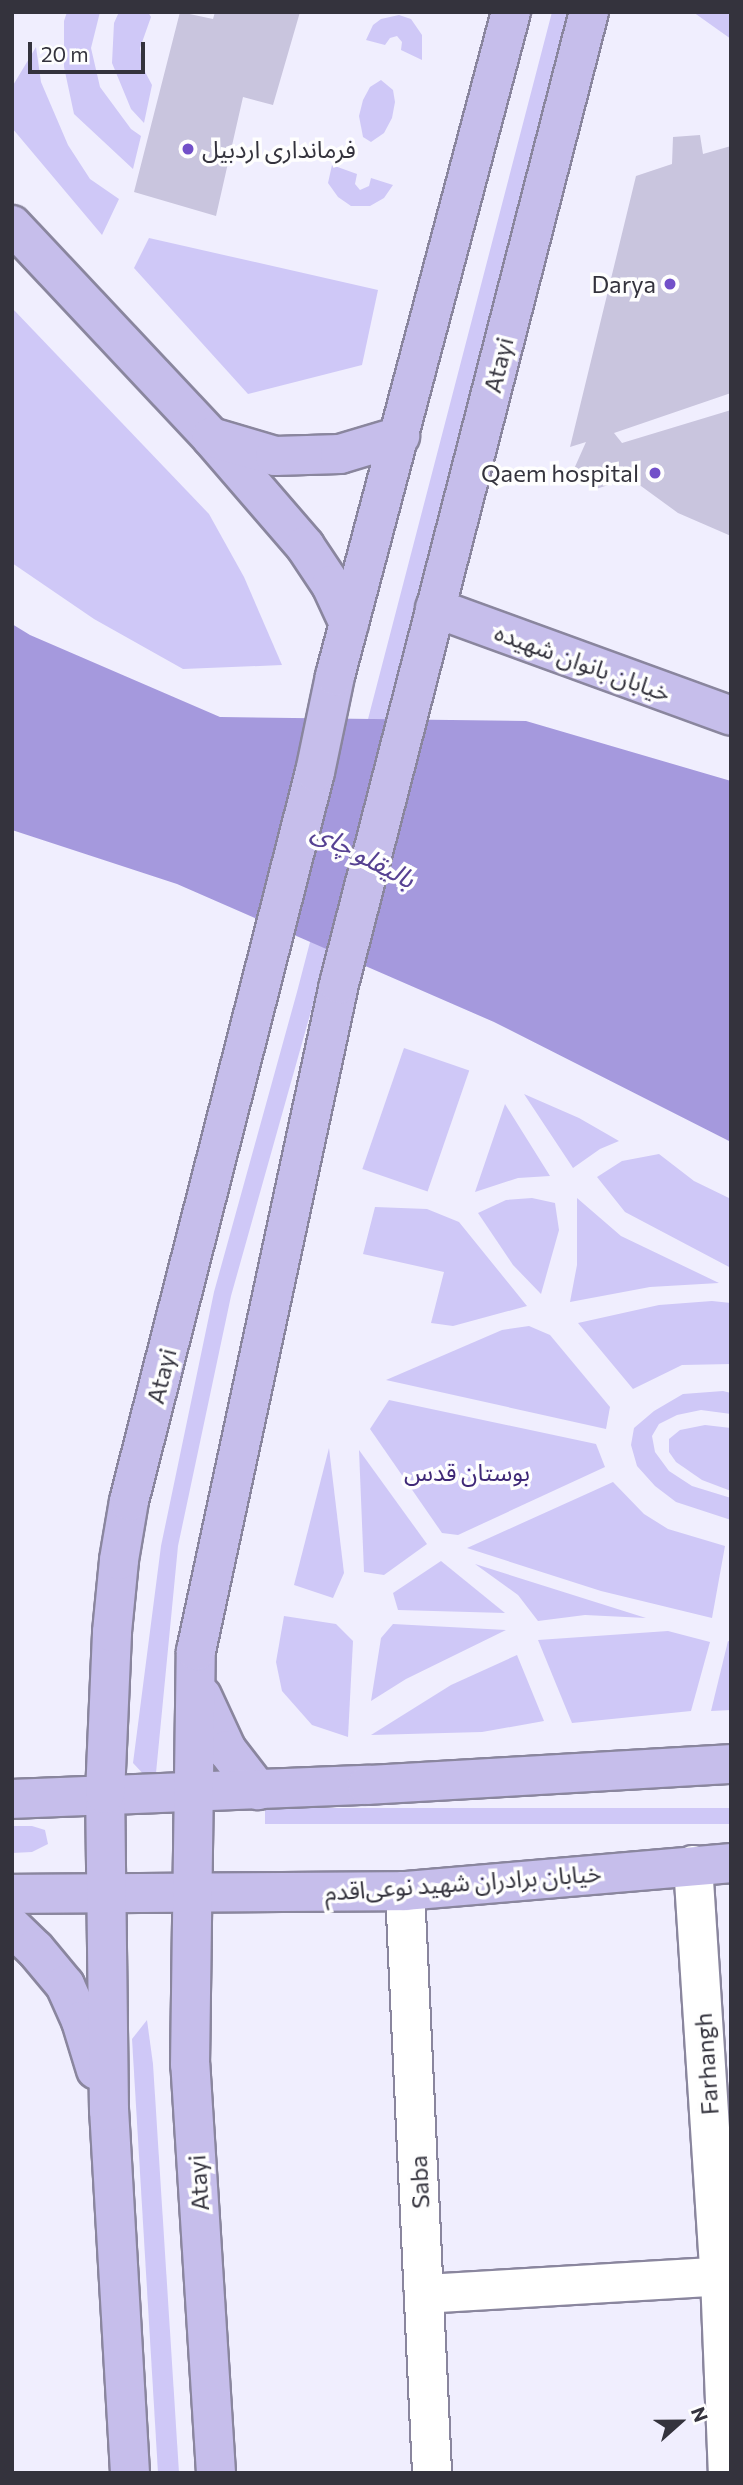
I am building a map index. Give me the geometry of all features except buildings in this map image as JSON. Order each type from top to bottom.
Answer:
[{"type":"main road","points":[[349,624],[511,12]]},
{"type":"main road","name":"Atayi","points":[[196,1668],[199,1639],[339,984],[589,12]]},
{"type":"main road","points":[[12,225],[211,437],[305,546],[331,585],[349,624]]},
{"type":"main road","points":[[211,437],[275,456],[340,454],[400,436]]},
{"type":"main road","name":"خیابان بانوان شهیده","points":[[435,608],[731,716]]},
{"type":"main road","name":"Atayi","points":[[107,1894],[105,1794],[112,1632],[129,1500],[315,772],[349,624]]},
{"type":"main road","points":[[196,1668],[196,1792]]},
{"type":"main road","points":[[196,1668],[202,1694],[218,1732],[258,1790]]},
{"type":"main road","points":[[12,1799],[258,1790],[731,1764]]},
{"type":"main road","name":"Atayi","points":[[196,1792],[190,2065],[216,2473]]},
{"type":"main road","name":"خیابان برادران شهید نوعی‌اقدم","points":[[12,1894],[405,1891],[731,1863]]},
{"type":"main road","points":[[107,1894],[108,2111],[130,2473]]},
{"type":"main road","points":[[12,1927],[35,1948],[65,1985],[81,2021],[108,2111]]},
{"type":"street","name":"Farhangh","points":[[693,1865],[725,2276],[728,2473]]},
{"type":"street","name":"Saba","points":[[405,1891],[432,2473]]},
{"type":"street","points":[[424,2294],[725,2276]]},
{"type":"green space","points":[[67,12],[100,12],[91,48],[100,87],[131,129],[141,136],[133,169],[74,114],[64,67],[64,21]]},
{"type":"green space","points":[[119,12],[148,12],[151,17],[140,48],[143,68],[152,85],[144,123],[131,109],[112,63],[114,23]]},
{"type":"green space","points":[[552,12],[572,12],[313,1004],[231,1296],[178,1546],[156,1773],[147,1778],[133,1763],[161,1546],[214,1292],[297,992]]},
{"type":"green space","points":[[693,12],[731,12],[731,39]]},
{"type":"green space","points":[[399,15],[411,19],[422,35],[422,60],[401,50],[402,42],[397,36],[390,38],[385,45],[366,40],[373,25],[381,19]]},
{"type":"green space","points":[[36,47],[41,82],[68,145],[90,179],[119,199],[102,235],[12,128],[12,87]]},
{"type":"green space","points":[[381,80],[393,90],[395,102],[392,118],[384,133],[371,142],[363,137],[359,116],[370,87]]},
{"type":"green space","points":[[332,165],[357,174],[355,184],[360,190],[369,186],[371,178],[393,185],[384,198],[370,206],[351,206],[338,197],[328,183]]},
{"type":"green space","points":[[149,238],[378,290],[362,365],[248,394],[134,268]]},
{"type":"green space","points":[[12,308],[209,514],[244,577],[282,665],[183,669],[94,619],[12,563]]},
{"type":"green space","points":[[404,1048],[469,1070],[428,1191],[362,1169]]},
{"type":"green space","points":[[524,1094],[579,1118],[619,1141],[600,1149],[573,1168]]},
{"type":"green space","points":[[505,1104],[550,1176],[518,1178],[475,1192]]},
{"type":"green space","points":[[659,1154],[694,1181],[731,1199],[731,1268],[625,1212],[597,1177],[622,1161]]},
{"type":"green space","points":[[532,1198],[555,1203],[559,1230],[541,1294],[513,1265],[478,1213],[506,1200]]},
{"type":"green space","points":[[577,1198],[621,1236],[719,1283],[650,1287],[570,1302],[577,1265]]},
{"type":"green space","points":[[375,1207],[427,1209],[459,1222],[527,1306],[453,1326],[431,1323],[444,1272],[363,1254]]},
{"type":"green space","points":[[712,1301],[731,1303],[731,1364],[682,1365],[633,1389],[578,1323],[659,1305]]},
{"type":"green space","name":"بوستان قدس","points":[[529,1326],[550,1335],[610,1407],[606,1429],[386,1380],[502,1330]]},
{"type":"green space","points":[[723,1391],[731,1393],[731,1414],[701,1410],[677,1415],[659,1424],[652,1436],[655,1452],[669,1471],[692,1486],[731,1498],[731,1520],[676,1502],[655,1486],[637,1466],[631,1445],[634,1428],[654,1411],[683,1394]]},
{"type":"green space","name":"بوستان قدس","points":[[389,1400],[596,1444],[605,1467],[458,1535],[442,1533],[370,1429]]},
{"type":"green space","points":[[705,1425],[731,1428],[731,1491],[702,1480],[676,1462],[669,1452],[669,1439],[680,1430]]},
{"type":"green space","name":"بوستان قدس","points":[[329,1448],[344,1573],[333,1598],[294,1585]]},
{"type":"green space","name":"بوستان قدس","points":[[359,1450],[427,1544],[384,1575],[364,1572]]},
{"type":"green space","name":"بوستان قدس","points":[[613,1482],[644,1514],[668,1529],[725,1546],[712,1618],[601,1591],[467,1548]]},
{"type":"green space","points":[[441,1561],[505,1613],[398,1610],[393,1593]]},
{"type":"green space","points":[[475,1564],[646,1618],[585,1615],[538,1621],[518,1595]]},
{"type":"green space","points":[[284,1616],[336,1624],[353,1641],[348,1737],[312,1725],[282,1691],[276,1662]]},
{"type":"green space","points":[[393,1624],[506,1630],[406,1679],[371,1701],[381,1638]]},
{"type":"green space","points":[[668,1631],[710,1642],[691,1711],[572,1723],[538,1640]]},
{"type":"green space","points":[[728,1641],[731,1642],[731,1710],[711,1711]]},
{"type":"green space","points":[[517,1655],[544,1721],[482,1732],[371,1735],[451,1685]]},
{"type":"green space","points":[[265,1808],[731,1808],[731,1824],[265,1824]]},
{"type":"green space","points":[[12,1826],[32,1826],[45,1830],[48,1844],[32,1852],[12,1853]]},
{"type":"green space","points":[[147,2020],[153,2064],[179,2473],[158,2473],[132,2039]]},
{"type":"water","name":"بالیقلو چای","points":[[12,624],[30,635],[220,717],[526,721],[731,781],[731,1142],[494,1022],[177,884],[12,830]]},
{"type":"place","name":"فرمانداری اردبیل","points":[[188,149]]},
{"type":"place","name":"Darya","points":[[670,284]]},
{"type":"place","name":"Qaem hospital","points":[[655,473]]}]
